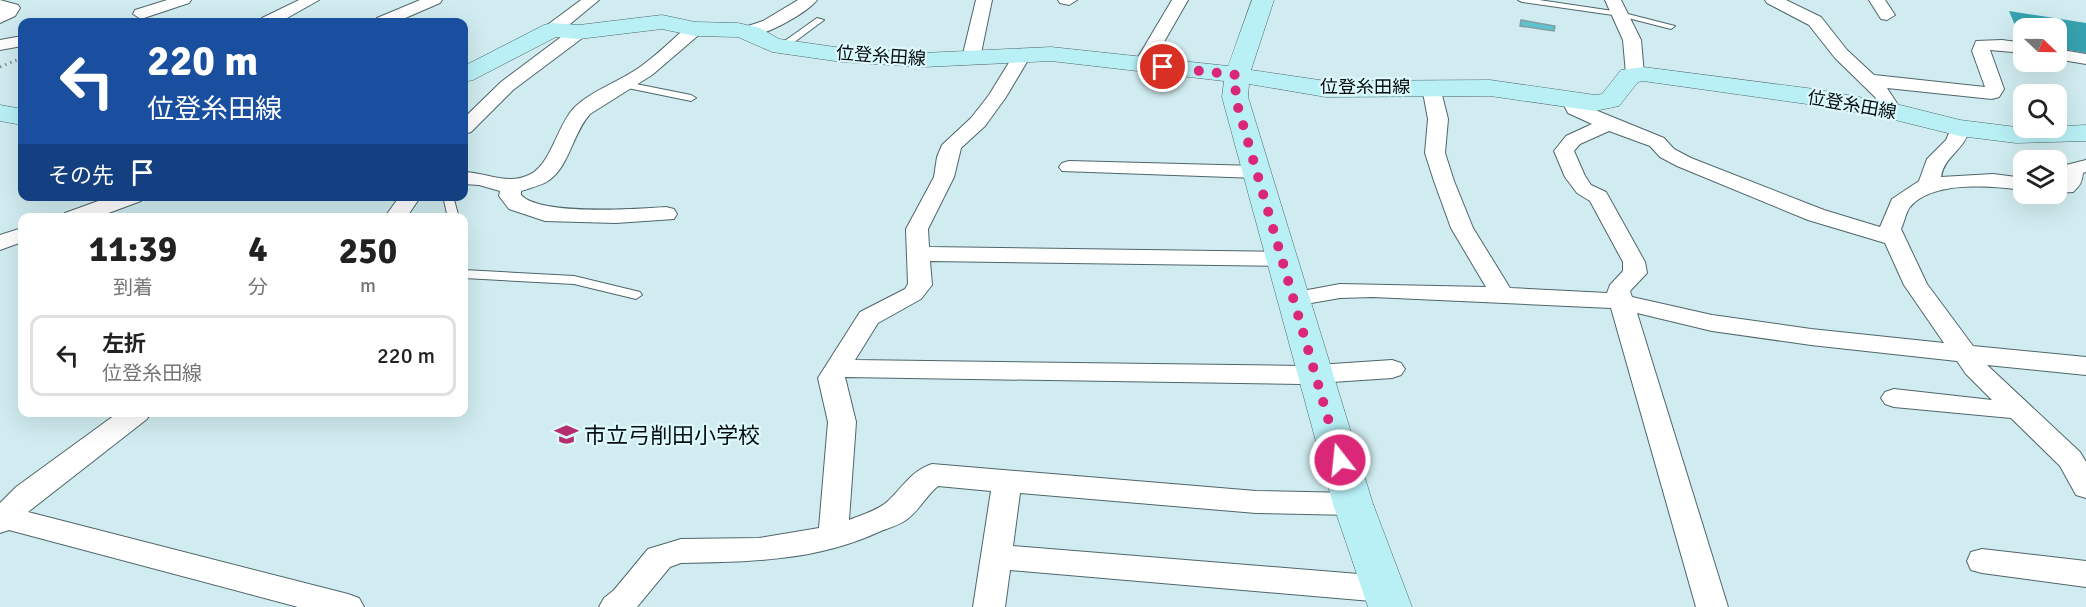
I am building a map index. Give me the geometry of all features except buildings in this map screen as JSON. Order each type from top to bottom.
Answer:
[{"type":"main road","points":[[1263,0],[1237,75],[1235,97],[1353,504],[1386,598]]},
{"type":"main road","name":"位登糸田線","points":[[552,30],[579,32],[662,22],[695,28],[748,32],[772,45],[842,55],[923,60],[1051,54],[1237,75],[1326,89],[1490,88],[1594,103],[1610,101],[1630,75],[1635,74],[1814,97],[1892,111],[1960,128],[2016,135],[2086,133]]},
{"type":"main road","points":[[468,73],[552,30]]},
{"type":"main road","points":[[0,112],[18,116]]},
{"type":"street","points":[[137,12],[183,0]]},
{"type":"street","points":[[276,18],[311,0]]},
{"type":"street","points":[[392,18],[434,0]]},
{"type":"street","points":[[552,30],[591,0]]},
{"type":"street","points":[[748,32],[769,25],[809,0]]},
{"type":"street","points":[[971,58],[984,0]]},
{"type":"street","points":[[1773,0],[1815,21],[1841,54],[1882,94],[1892,111]]},
{"type":"street","points":[[1877,0],[1887,15]]},
{"type":"street","points":[[1143,64],[1174,1]]},
{"type":"street","points":[[0,5],[12,8],[9,13],[0,18]]},
{"type":"street","points":[[1616,7],[1632,40],[1635,74]]},
{"type":"street","points":[[468,178],[489,181],[511,188],[539,178],[551,168],[573,121],[583,110],[646,72],[695,28]]},
{"type":"street","points":[[468,124],[507,86],[579,32]]},
{"type":"street","points":[[0,45],[18,42]]},
{"type":"street","points":[[1867,80],[1992,93],[1995,90],[1981,51],[1982,45],[2013,46]]},
{"type":"street","points":[[833,537],[842,422],[831,378],[869,318],[913,294],[920,285],[917,229],[944,177],[947,157],[952,145],[978,122],[997,97],[1022,55]]},
{"type":"street","points":[[2067,56],[2086,59]]},
{"type":"street","points":[[1431,87],[1438,119],[1435,153],[1444,181],[1462,228],[1496,281],[1500,294]]},
{"type":"street","points":[[1570,99],[1575,109],[1657,142],[1667,153],[1684,162],[1816,215],[1893,238]]},
{"type":"street","points":[[1608,124],[1573,140],[1564,151],[1575,177],[1584,189],[1598,197],[1634,262],[1635,273],[1618,290],[1712,607]]},
{"type":"street","points":[[1929,184],[1934,162],[1953,146],[1959,137],[1960,128]]},
{"type":"street","points":[[1174,162],[1256,167]]},
{"type":"street","points":[[2067,187],[2072,182],[2073,169],[2086,166]]},
{"type":"street","points":[[1070,167],[1256,167]]},
{"type":"street","points":[[1678,179],[1725,186],[1739,184]]},
{"type":"street","points":[[2013,182],[1993,180],[1929,184],[1900,204],[1890,229],[1916,285],[1975,368],[2070,459],[2086,487]]},
{"type":"street","points":[[511,188],[510,196],[517,204],[545,214],[616,216],[666,214]]},
{"type":"street","points":[[87,213],[119,201]]},
{"type":"street","points":[[0,243],[18,236]]},
{"type":"street","points":[[919,254],[1283,259]]},
{"type":"street","points":[[1294,298],[1340,291],[1373,290],[1600,299],[1712,323],[1811,338],[1890,344],[2086,366]]},
{"type":"street","points":[[837,368],[1302,375],[1392,369]]},
{"type":"street","points":[[1894,398],[1993,409],[2018,409]]},
{"type":"street","points":[[2,518],[26,495],[131,417]]},
{"type":"street","points":[[615,607],[625,599],[659,558],[681,551],[759,550],[849,533],[897,511],[917,487],[932,475],[1256,502],[1353,504]]},
{"type":"street","points":[[989,607],[1007,481]]},
{"type":"street","points":[[2,518],[348,607]]},
{"type":"street","points":[[996,557],[1386,598]]},
{"type":"street","points":[[1982,561],[2086,574]]},
{"type":"lane","points":[[1522,0],[1616,7],[1671,26]]},
{"type":"lane","points":[[783,47],[820,20]]},
{"type":"lane","points":[[626,85],[691,98]]},
{"type":"lane","points":[[468,274],[574,280],[636,296]]},
{"type":"path","points":[[0,67],[18,59]]},
{"type":"water","points":[[2009,11],[2054,18],[2013,18],[2013,21]]},
{"type":"water","points":[[2067,20],[2086,23],[2086,53],[2067,50]]},
{"type":"place","name":"市立弓削田小学校","points":[[566,435]]},
{"type":"route","points":[[1163,67],[1237,75],[1235,97],[1340,460]]}]
